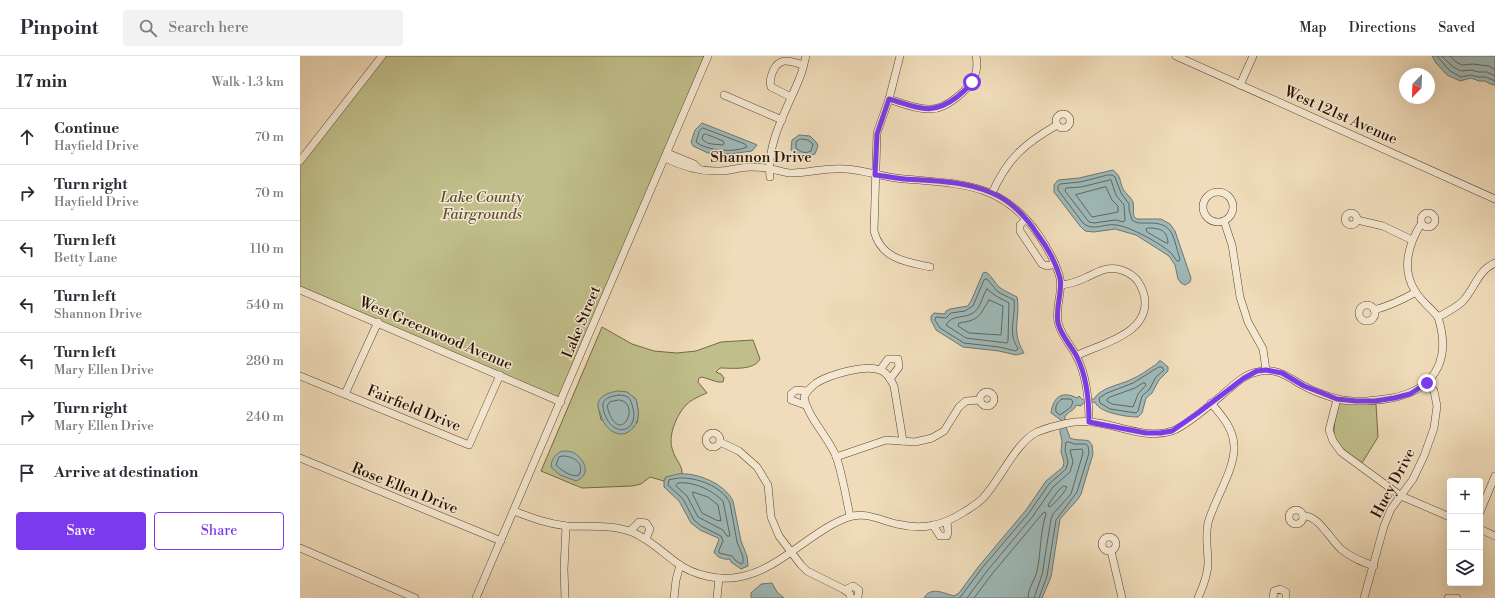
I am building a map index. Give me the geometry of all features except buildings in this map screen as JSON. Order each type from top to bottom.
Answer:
[{"type":"street","points":[[300,162],[382,56]]},
{"type":"street","name":"Lake Street","points":[[476,598],[708,56]]},
{"type":"street","points":[[770,177],[769,168],[772,148],[801,75],[806,56]]},
{"type":"street","points":[[900,56],[889,99],[877,134],[874,231],[879,243],[887,252],[906,262],[930,267]]},
{"type":"street","points":[[889,99],[922,109],[935,109],[943,106],[964,92],[972,82],[976,73],[976,56]]},
{"type":"street","name":"West 121st Avenue","points":[[1176,56],[1495,199]]},
{"type":"street","points":[[1240,85],[1253,56]]},
{"type":"street","points":[[791,97],[771,87],[770,82],[776,64],[781,61],[790,61],[804,65]]},
{"type":"street","points":[[724,95],[782,120]]},
{"type":"street","points":[[992,193],[999,177],[1011,159],[1027,143],[1057,125]]},
{"type":"street","name":"Shannon Drive","points":[[666,156],[694,164],[699,169],[720,171],[748,167],[769,168],[790,173],[809,172],[828,168],[847,169],[875,175],[966,185],[992,193],[1010,204],[1026,219],[1041,239],[1054,264],[1061,285],[1057,305],[1058,323],[1066,341],[1076,356],[1085,381],[1088,393],[1089,422]]},
{"type":"street","points":[[1215,192],[1224,193],[1232,200],[1233,209],[1231,214],[1224,221],[1219,222],[1210,219],[1203,211],[1204,201],[1210,194],[1215,192]]},
{"type":"street","points":[[1026,219],[1020,225],[1020,231],[1042,264],[1047,266],[1054,264]]},
{"type":"street","points":[[1357,220],[1383,226],[1412,240]]},
{"type":"street","points":[[1224,221],[1232,245],[1240,298],[1248,322],[1263,349],[1266,370]]},
{"type":"street","points":[[514,511],[537,520],[566,526],[614,528],[630,531],[646,540],[680,565],[695,572],[719,578],[739,577],[760,571],[790,553],[824,528],[850,516],[870,516],[897,524],[923,527],[944,524],[965,512],[982,499],[1022,444],[1036,433],[1074,422],[1089,422],[1146,433],[1172,431],[1244,378],[1257,371],[1266,370],[1282,373],[1304,386],[1337,399],[1375,401],[1410,394],[1427,383],[1437,371],[1442,358],[1443,344],[1442,330],[1438,317],[1416,292],[1410,280],[1407,257],[1412,240],[1421,224]]},
{"type":"street","points":[[1438,317],[1450,311],[1463,301],[1480,275],[1495,263]]},
{"type":"street","points":[[1061,285],[1077,282],[1101,270],[1122,270],[1140,283],[1146,301],[1144,314],[1136,326],[1129,332],[1076,356]]},
{"type":"street","name":"West Greenwood Avenue","points":[[300,290],[378,322],[561,402]]},
{"type":"street","points":[[1374,310],[1416,292]]},
{"type":"street","points":[[345,394],[378,322]]},
{"type":"street","points":[[880,370],[888,359],[898,359],[899,367],[890,379]]},
{"type":"street","points":[[805,394],[824,379],[868,368],[880,370],[890,379],[894,386],[903,441]]},
{"type":"street","name":"Fairfield Drive","points":[[300,376],[469,445],[500,375]]},
{"type":"street","name":"Huey Drive","points":[[1364,598],[1384,526],[1391,509],[1413,478],[1424,456],[1434,428],[1437,406],[1434,391],[1427,383]]},
{"type":"street","points":[[805,394],[796,390],[791,394],[791,400],[805,405]]},
{"type":"street","points":[[805,394],[805,405],[826,437],[836,456],[850,516]]},
{"type":"street","points":[[1337,399],[1329,430],[1333,441],[1341,452],[1401,496],[1447,516]]},
{"type":"street","points":[[836,456],[886,440],[916,442],[932,438],[944,431],[959,407],[966,401],[980,400]]},
{"type":"street","points":[[1198,598],[1205,582],[1207,572],[1208,563],[1206,540],[1208,523],[1232,462],[1234,450],[1234,440],[1230,428],[1211,403]]},
{"type":"street","points":[[720,442],[739,451],[757,466],[768,485],[771,517],[779,536],[790,553],[807,571],[850,595]]},
{"type":"street","name":"Rose Ellen Drive","points":[[300,458],[501,541]]},
{"type":"street","points":[[1483,505],[1495,476]]},
{"type":"street","points":[[1303,516],[1310,516],[1314,519],[1347,554],[1374,566]]},
{"type":"street","points":[[630,531],[639,522],[646,523],[650,528],[646,540]]},
{"type":"street","points":[[933,526],[940,536],[947,536],[947,522]]},
{"type":"street","points":[[564,598],[566,526]]},
{"type":"street","points":[[1483,530],[1495,536]]},
{"type":"street","points":[[300,548],[415,598]]},
{"type":"street","points":[[1111,551],[1122,598]]},
{"type":"street","points":[[674,598],[676,580],[680,565]]},
{"type":"street","points":[[716,598],[719,578]]},
{"type":"street","points":[[1273,598],[1274,591],[1280,589],[1286,592],[1286,598]]},
{"type":"street","points":[[1448,598],[1457,598]]},
{"type":"green space","name":"Lake County Fairgrounds","points":[[382,56],[708,56],[561,402],[300,290],[300,161]]},
{"type":"green space","points":[[602,327],[632,344],[654,351],[665,352],[677,353],[696,351],[721,342],[753,340],[760,359],[757,363],[742,368],[720,368],[716,372],[721,374],[724,378],[723,382],[702,377],[699,378],[698,382],[707,393],[688,403],[679,415],[672,433],[671,445],[682,474],[666,477],[664,481],[650,477],[641,484],[632,486],[582,488],[541,471]],"holes":[[[627,392],[636,399],[638,411],[637,423],[601,420],[598,405]]]},
{"type":"green space","points":[[1340,403],[1376,404],[1378,437],[1362,463],[1344,450],[1336,440],[1334,427],[1338,405]]},
{"type":"water","points":[[1432,56],[1495,56],[1495,85],[1471,78],[1460,81],[1447,75]]},
{"type":"water","points":[[702,123],[757,145],[752,151],[729,154],[708,153],[693,146],[691,142],[695,130]]},
{"type":"water","points":[[799,135],[810,136],[817,143],[818,146],[815,154],[803,156],[791,150],[792,140]]},
{"type":"water","points":[[1113,170],[1119,177],[1123,189],[1133,202],[1134,217],[1137,219],[1161,219],[1170,224],[1175,231],[1191,278],[1190,282],[1185,285],[1181,283],[1178,279],[1175,265],[1169,256],[1136,235],[1115,229],[1094,232],[1085,231],[1054,192],[1054,185],[1058,180],[1079,178]]},
{"type":"water","points":[[986,272],[999,287],[1017,297],[1017,331],[1020,345],[1024,353],[1016,355],[999,351],[963,347],[936,330],[931,320],[931,316],[934,313],[945,314],[946,311],[950,309],[968,306],[983,273]]},
{"type":"water","points":[[1159,361],[1168,367],[1168,371],[1159,380],[1152,393],[1146,398],[1142,413],[1138,417],[1107,412],[1095,402],[1083,403],[1081,406],[1076,405],[1065,416],[1065,422],[1070,438],[1089,441],[1092,445],[1093,454],[1081,494],[1060,519],[1051,577],[1042,598],[924,598],[927,594],[934,591],[954,596],[959,593],[979,566],[1026,510],[1046,481],[1063,467],[1064,462],[1061,452],[1062,441],[1060,432],[1061,420],[1051,413],[1056,400],[1062,395],[1077,398],[1079,396],[1083,400],[1094,399],[1101,392],[1110,387],[1126,382]]},
{"type":"water","points":[[611,392],[627,392],[636,399],[638,410],[636,425],[628,432],[623,434],[618,434],[609,429],[603,420],[598,407],[598,403],[602,397]]},
{"type":"water","points":[[562,451],[572,452],[577,455],[585,466],[584,475],[576,481],[560,475],[551,467],[554,457]]},
{"type":"water","points":[[678,474],[693,475],[710,480],[724,489],[729,495],[733,501],[741,541],[747,556],[748,566],[741,569],[731,562],[730,559],[724,559],[717,556],[714,552],[719,540],[718,538],[700,530],[691,523],[679,501],[664,487],[666,477]]},
{"type":"water","points":[[772,583],[777,592],[784,598],[751,598],[751,593],[761,584]]},
{"type":"route","points":[[972,82],[964,92],[951,102],[935,109],[922,109],[889,99],[877,134],[875,175],[934,181],[979,188],[1002,198],[1018,210],[1026,219],[1047,249],[1060,278],[1061,285],[1057,305],[1058,323],[1061,332],[1080,364],[1088,393],[1089,422],[1106,424],[1146,433],[1172,431],[1244,378],[1257,371],[1276,371],[1290,377],[1304,386],[1337,399],[1356,401],[1375,401],[1410,394],[1427,383]]}]
